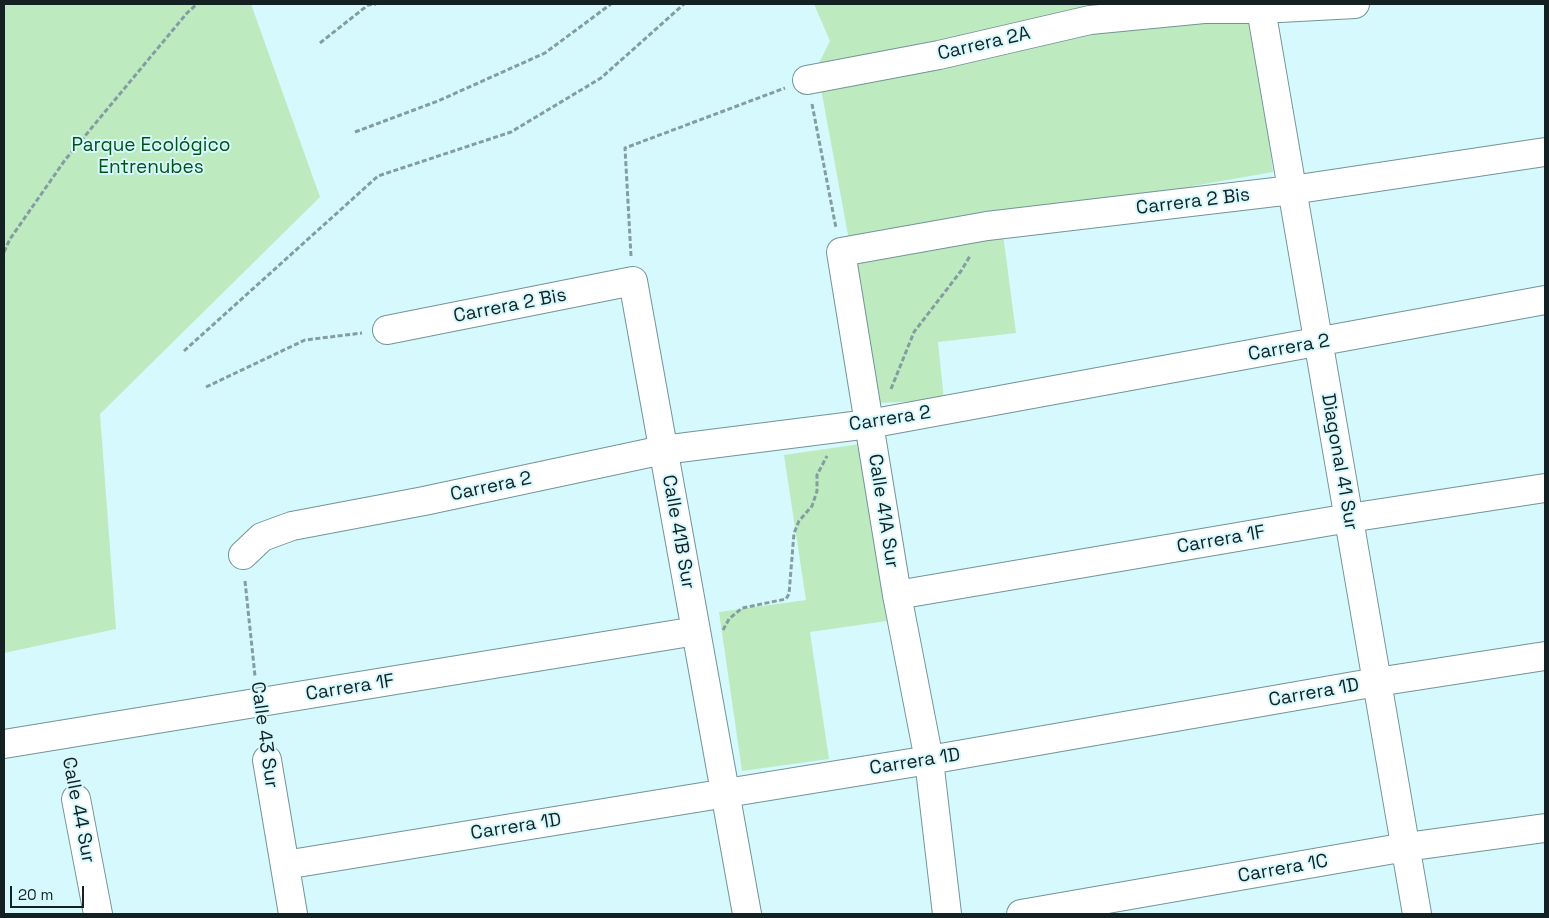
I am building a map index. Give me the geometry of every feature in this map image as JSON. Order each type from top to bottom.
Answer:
[{"type":"street","name":"Carrera 2A","points":[[807,80],[939,55],[1090,20],[1204,9],[1261,9],[1355,4]]},
{"type":"street","name":"Diagonal 41 Sur","points":[[1261,9],[1417,914]]},
{"type":"street","name":"Carrera 2 Bis","points":[[841,252],[987,226],[1292,190],[1545,152]]},
{"type":"street","name":"Calle 41A Sur","points":[[841,252],[865,424],[928,760],[947,914]]},
{"type":"street","name":"Carrera 2 Bis","points":[[387,330],[632,281]]},
{"type":"street","name":"Calle 41B Sur","points":[[632,281],[747,914]]},
{"type":"street","name":"Carrera 2","points":[[243,555],[262,537],[292,526],[424,501],[663,450],[865,424],[1318,343],[1545,300]]},
{"type":"street","name":"Carrera 1F","points":[[896,595],[1349,518],[1545,488]]},
{"type":"street","name":"Carrera 1F","points":[[4,744],[696,631]]},
{"type":"street","name":"Carrera 1D","points":[[285,865],[928,760],[1377,682],[1545,656]]},
{"type":"street","name":"Calle 43 Sur","points":[[267,760],[293,914]]},
{"type":"street","name":"Calle 44 Sur","points":[[76,799],[98,914]]},
{"type":"street","name":"Carrera 1C","points":[[1021,914],[1406,847],[1545,828]]},
{"type":"path","points":[[4,252],[10,239],[65,160],[186,13],[197,4]]},
{"type":"path","points":[[320,43],[368,5],[376,4]]},
{"type":"path","points":[[355,132],[438,101],[545,53],[611,4]]},
{"type":"path","points":[[184,351],[378,176],[511,132],[601,78],[684,4]]},
{"type":"path","points":[[632,281],[625,148],[807,80],[841,252]]},
{"type":"path","points":[[722,634],[729,619],[742,608],[786,599],[789,594],[794,533],[799,521],[812,506],[817,491],[817,475],[831,449],[865,424],[914,332],[961,271],[987,226]]},
{"type":"path","points":[[206,386],[305,340],[387,330]]},
{"type":"path","name":"Calle 43 Sur","points":[[243,555],[258,703]]},
{"type":"path","name":"Calle 44 Sur","points":[[63,735],[76,799]]},
{"type":"green space","name":"Parque Ecológico Entrenubes","points":[[4,4],[251,4],[320,197],[100,414],[116,629],[4,653]]},
{"type":"green space","points":[[814,4],[1252,4],[1273,172],[1193,186],[1190,189],[1189,187],[1001,219],[1016,333],[938,342],[944,400],[879,403],[817,67],[830,41]]},
{"type":"green space","points":[[860,444],[887,621],[810,632],[829,759],[742,771],[719,612],[806,600],[784,455]]}]
